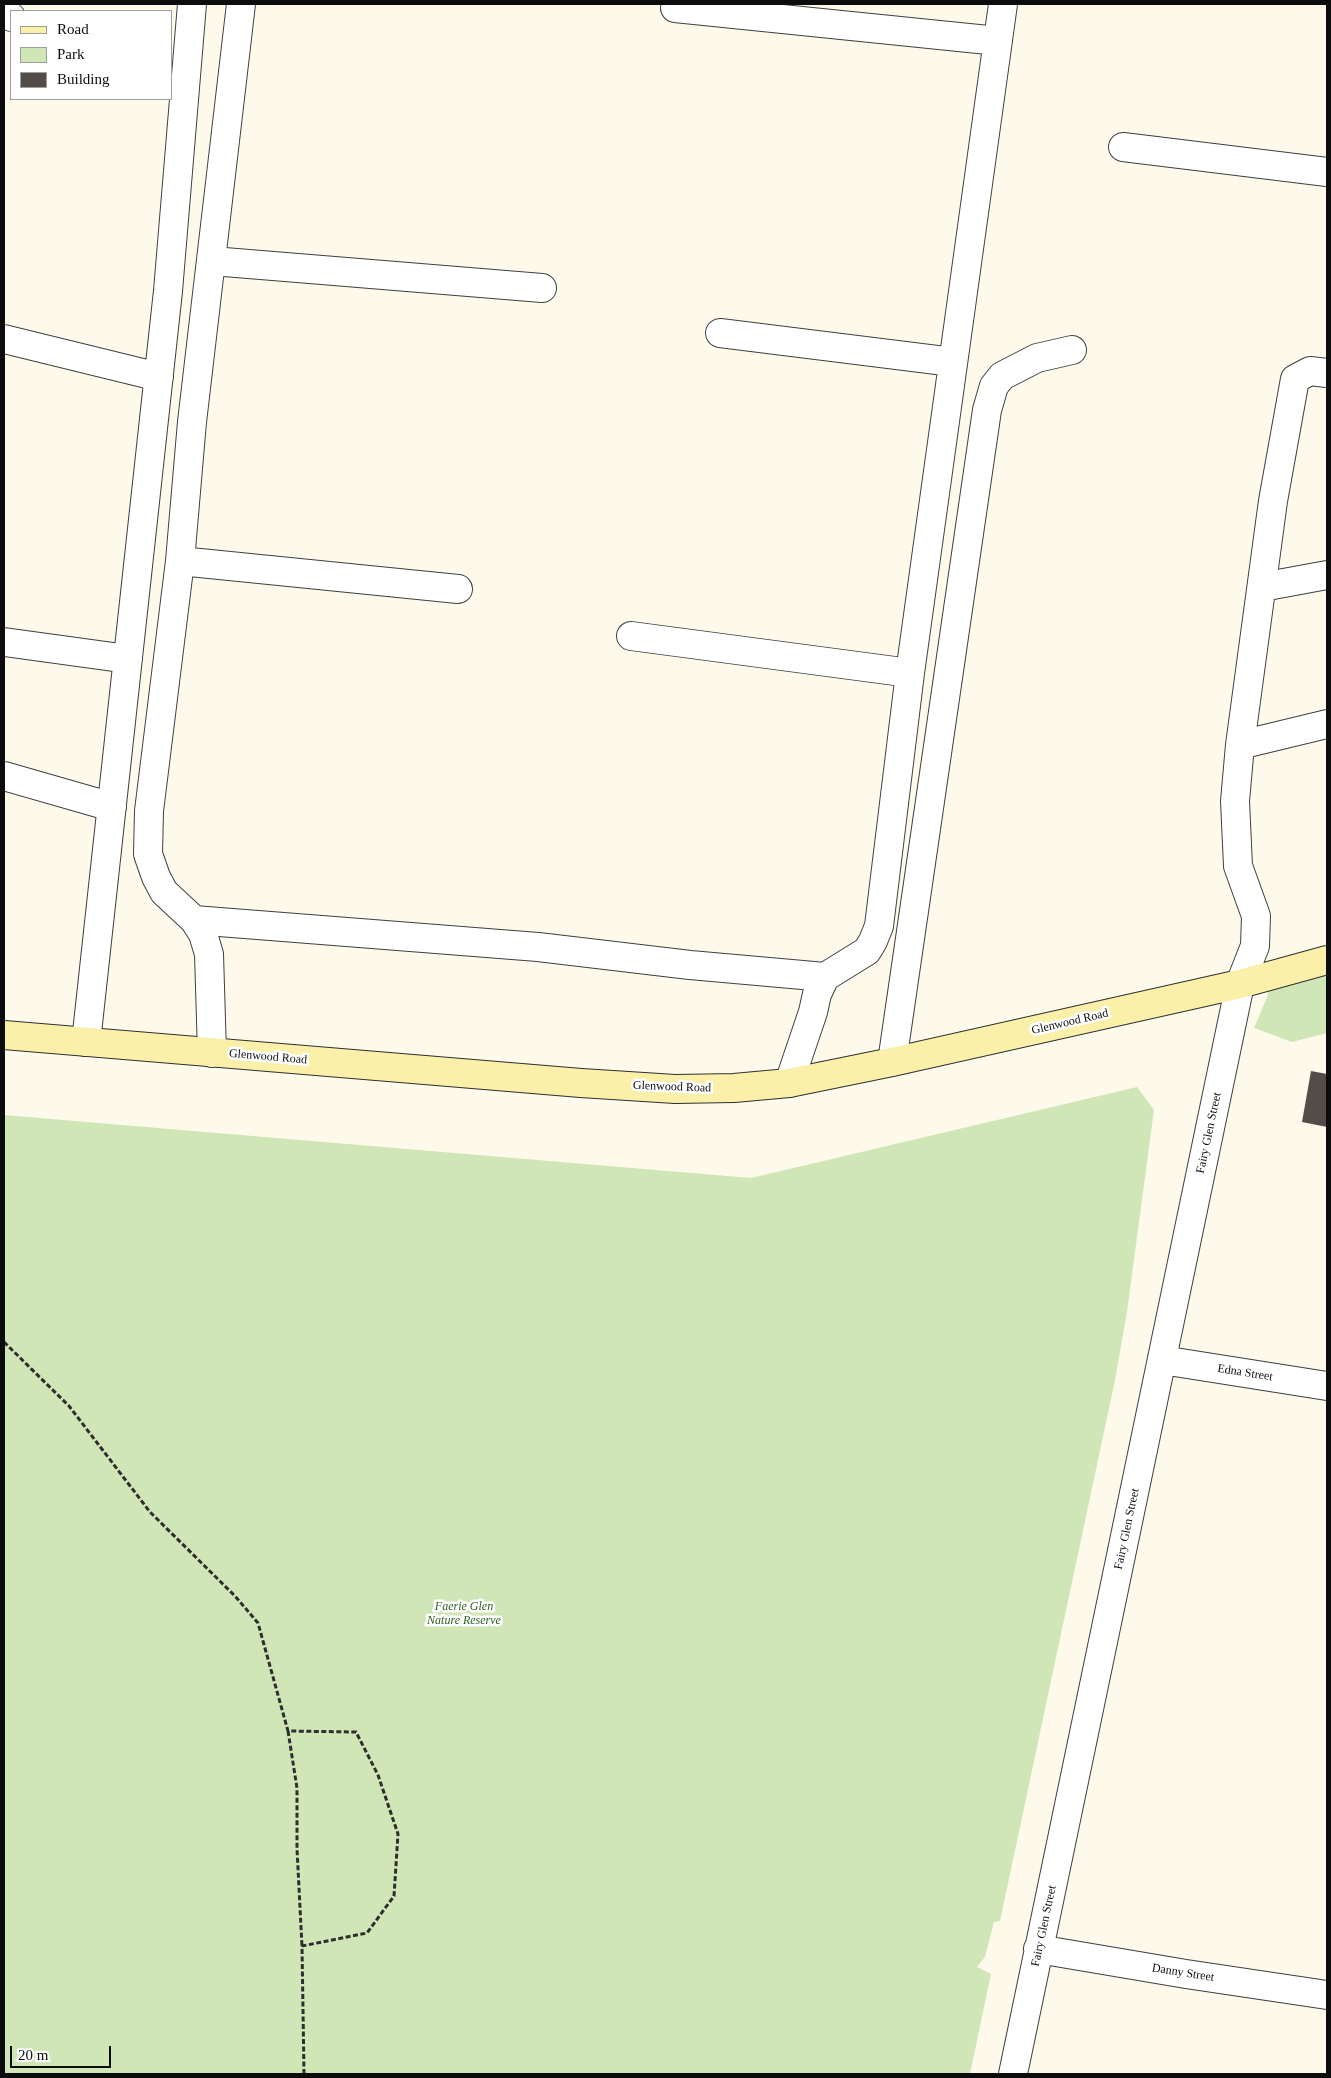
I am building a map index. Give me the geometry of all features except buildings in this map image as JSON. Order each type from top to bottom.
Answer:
[{"type":"street","points":[[86,1042],[159,378],[178,87],[192,4]]},
{"type":"street","points":[[212,1052],[209,954],[203,934],[194,920],[164,892],[148,854],[149,811],[156,742],[180,561],[192,422],[241,4]]},
{"type":"street","points":[[789,1083],[813,1012],[817,994],[825,977],[867,951],[874,941],[879,926],[910,673],[1003,4]]},
{"type":"street","points":[[675,8],[998,42]]},
{"type":"street","points":[[1123,147],[1327,172]]},
{"type":"street","points":[[212,261],[542,288]]},
{"type":"street","points":[[720,333],[952,362]]},
{"type":"street","points":[[4,339],[159,378]]},
{"type":"street","points":[[892,1062],[987,410],[994,386],[1002,376],[1037,358],[1072,350]]},
{"type":"street","name":"Fairy Glen Street","points":[[1013,2074],[1240,984],[1255,946],[1256,916],[1238,866],[1235,802],[1240,745],[1273,501],[1295,379],[1310,371],[1327,373]]},
{"type":"street","points":[[180,561],[458,589]]},
{"type":"street","points":[[1262,587],[1327,575]]},
{"type":"street","points":[[632,636],[910,673]]},
{"type":"street","points":[[4,642],[128,659]]},
{"type":"street","points":[[1240,745],[1327,724]]},
{"type":"street","points":[[4,776],[112,807]]},
{"type":"street","points":[[194,920],[538,947],[690,966],[825,977]]},
{"type":"street","name":"Glenwood Road","points":[[4,1035],[675,1089],[734,1088],[789,1083],[892,1062],[1240,984],[1327,960]]},
{"type":"street","name":"Edna Street","points":[[1162,1360],[1327,1386]]},
{"type":"street","name":"Danny Street","points":[[1038,1949],[1327,1995]]},
{"type":"path","points":[[4,1342],[69,1406],[150,1512],[235,1596],[258,1623],[288,1731],[297,1788],[304,2074]]},
{"type":"path","points":[[288,1731],[356,1732],[378,1776],[398,1834],[394,1896],[367,1933],[302,1946]]},
{"type":"green space","points":[[1327,959],[1327,1033],[1292,1042],[1254,1028],[1268,995],[1268,972]]},
{"type":"green space","name":"Faerie Glen Nature Reserve","points":[[1137,1087],[1154,1110],[1127,1312],[1115,1380],[1000,1921],[994,1922],[985,1957],[977,1967],[991,1974],[970,2074],[4,2074],[4,1115],[751,1178]]}]
